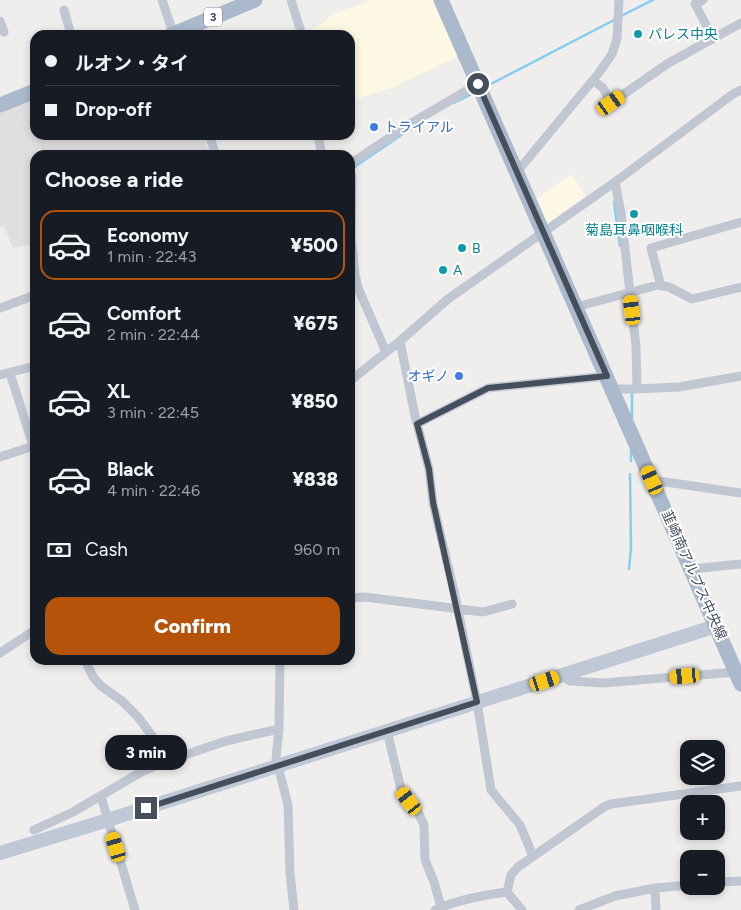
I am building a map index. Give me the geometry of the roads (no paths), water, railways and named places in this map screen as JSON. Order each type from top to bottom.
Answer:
[{"type":"main road","name":"3","points":[[185,30],[255,0]]},
{"type":"main road","name":"韮崎南アルプス中央線","points":[[441,0],[739,678]]},
{"type":"main road","points":[[0,105],[30,93]]},
{"type":"street","points":[[162,0],[171,30]]},
{"type":"street","points":[[291,0],[300,30]]},
{"type":"street","points":[[517,172],[593,80],[612,54],[617,40],[619,0]]},
{"type":"street","points":[[703,0],[696,4],[713,38]]},
{"type":"street","points":[[64,10],[70,30]]},
{"type":"street","points":[[0,21],[4,32]]},
{"type":"street","points":[[593,80],[603,88],[611,103],[667,64],[741,23]]},
{"type":"street","points":[[355,161],[410,124],[478,84]]},
{"type":"street","points":[[355,377],[448,299],[616,185],[733,94],[741,90]]},
{"type":"street","points":[[616,185],[627,294],[636,346],[634,389]]},
{"type":"street","points":[[662,286],[651,248],[741,222]]},
{"type":"street","points":[[355,275],[358,288],[386,352]]},
{"type":"street","points":[[576,307],[662,286],[692,299],[741,287]]},
{"type":"street","points":[[0,308],[30,298]]},
{"type":"street","points":[[400,340],[417,424],[429,469],[433,502],[458,608],[477,702],[491,790],[520,825],[533,856]]},
{"type":"street","points":[[0,375],[30,367]]},
{"type":"street","points":[[10,373],[30,436]]},
{"type":"street","points":[[417,424],[488,388],[609,382],[634,389],[679,387],[741,376]]},
{"type":"street","points":[[0,457],[30,450]]},
{"type":"street","points":[[652,480],[741,493]]},
{"type":"street","points":[[691,569],[741,564]]},
{"type":"street","points":[[355,598],[365,597],[483,612],[512,604]]},
{"type":"street","points":[[0,853],[716,626]]},
{"type":"street","points":[[0,653],[30,633]]},
{"type":"street","points":[[87,665],[93,677],[101,686],[122,701],[138,717],[170,760]]},
{"type":"street","points":[[280,665],[279,729],[276,758],[288,805],[290,870],[294,910]]},
{"type":"street","points":[[562,675],[570,681],[603,683],[739,678]]},
{"type":"street","points":[[34,830],[101,797],[143,771],[226,741],[279,729]]},
{"type":"street","points":[[387,731],[401,790],[418,812],[424,825],[425,860],[434,882],[438,909],[488,894],[507,892]]},
{"type":"street","points":[[522,910],[507,892],[510,875],[533,856],[611,804],[741,786]]},
{"type":"street","points":[[101,797],[135,910]]},
{"type":"street","points":[[725,882],[741,881]]},
{"type":"street","points":[[579,910],[615,896],[655,888],[680,886]]},
{"type":"street","points":[[655,888],[656,910]]},
{"type":"waterway","points":[[621,16],[653,0]]},
{"type":"waterway","points":[[487,86],[616,19]]},
{"type":"waterway","points":[[454,103],[474,93]]},
{"type":"waterway","points":[[355,167],[413,127]]},
{"type":"waterway","points":[[614,202],[620,246]]},
{"type":"waterway","points":[[632,390],[632,417]]},
{"type":"waterway","points":[[631,450],[631,461]]},
{"type":"waterway","points":[[629,569],[631,548],[630,474]]},
{"type":"place","name":"パレス中央","points":[[638,34]]},
{"type":"place","name":"トライアル","points":[[374,127]]},
{"type":"place","name":"菊島耳鼻咽喉科","points":[[634,214]]},
{"type":"place","name":"B","points":[[462,248]]},
{"type":"place","name":"A","points":[[443,270]]},
{"type":"place","name":"オギノ","points":[[459,376]]}]
